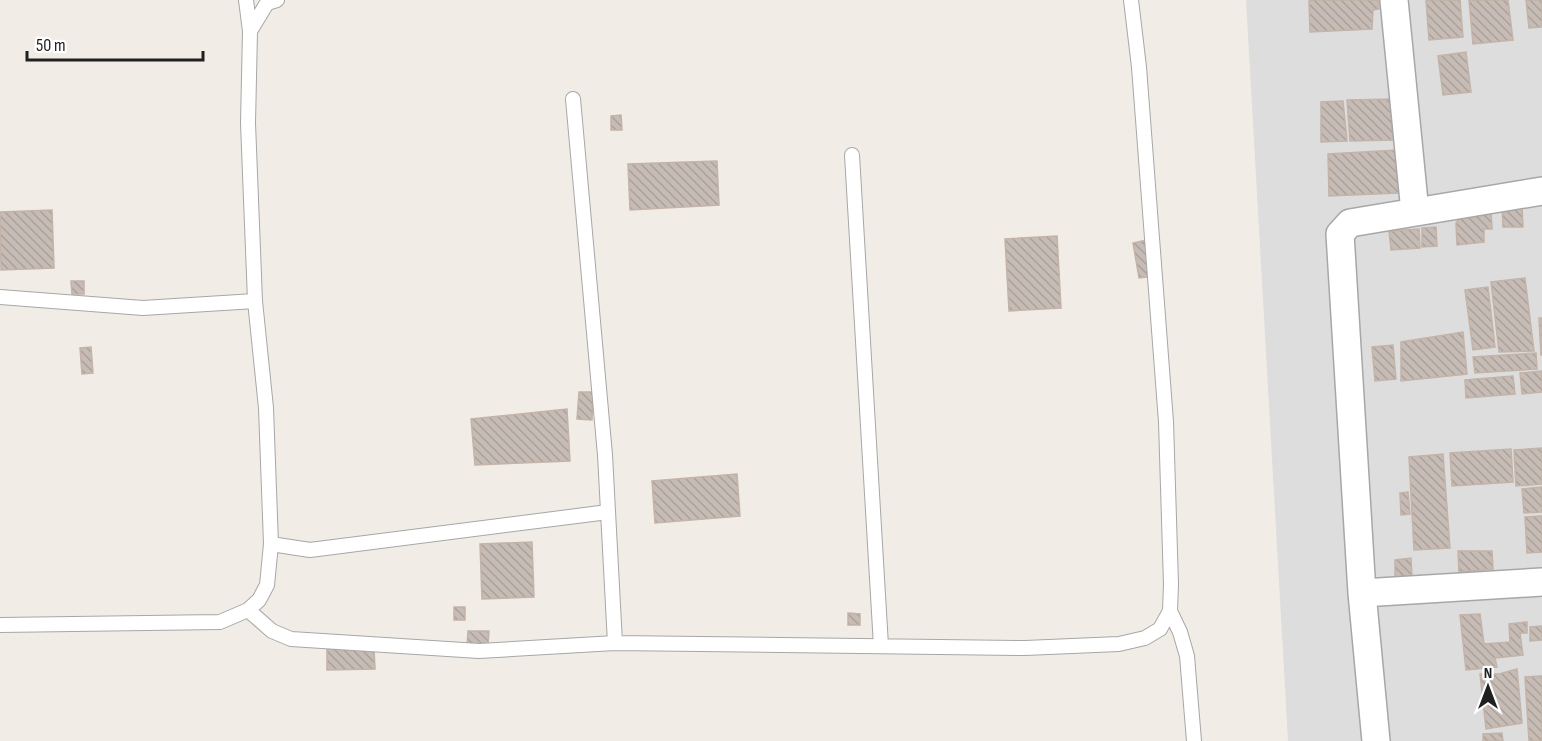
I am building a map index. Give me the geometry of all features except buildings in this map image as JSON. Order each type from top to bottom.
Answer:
[{"type":"street","points":[[1394,0],[1415,212]]},
{"type":"street","points":[[1376,741],[1362,593],[1340,234],[1350,223],[1542,191]]},
{"type":"street","points":[[1362,593],[1542,582]]},
{"type":"lane","points":[[0,625],[220,622],[248,610],[259,600],[267,585],[271,544],[266,408],[255,301],[248,123],[250,31],[246,0]]},
{"type":"lane","points":[[250,31],[267,3],[277,0]]},
{"type":"lane","points":[[248,610],[272,631],[291,639],[479,651],[615,643],[1025,648],[1119,644],[1145,638],[1160,629],[1170,611],[1171,584],[1166,422],[1140,79],[1131,0]]},
{"type":"lane","points":[[573,99],[605,455],[615,643]]},
{"type":"lane","points":[[852,155],[880,646]]},
{"type":"lane","points":[[0,297],[143,308],[255,301]]},
{"type":"lane","points":[[271,544],[310,550],[608,512]]},
{"type":"lane","points":[[1170,611],[1188,656],[1194,741]]},
{"type":"shaded area","points":[[1246,0],[1542,0],[1542,741],[1288,741]]}]
